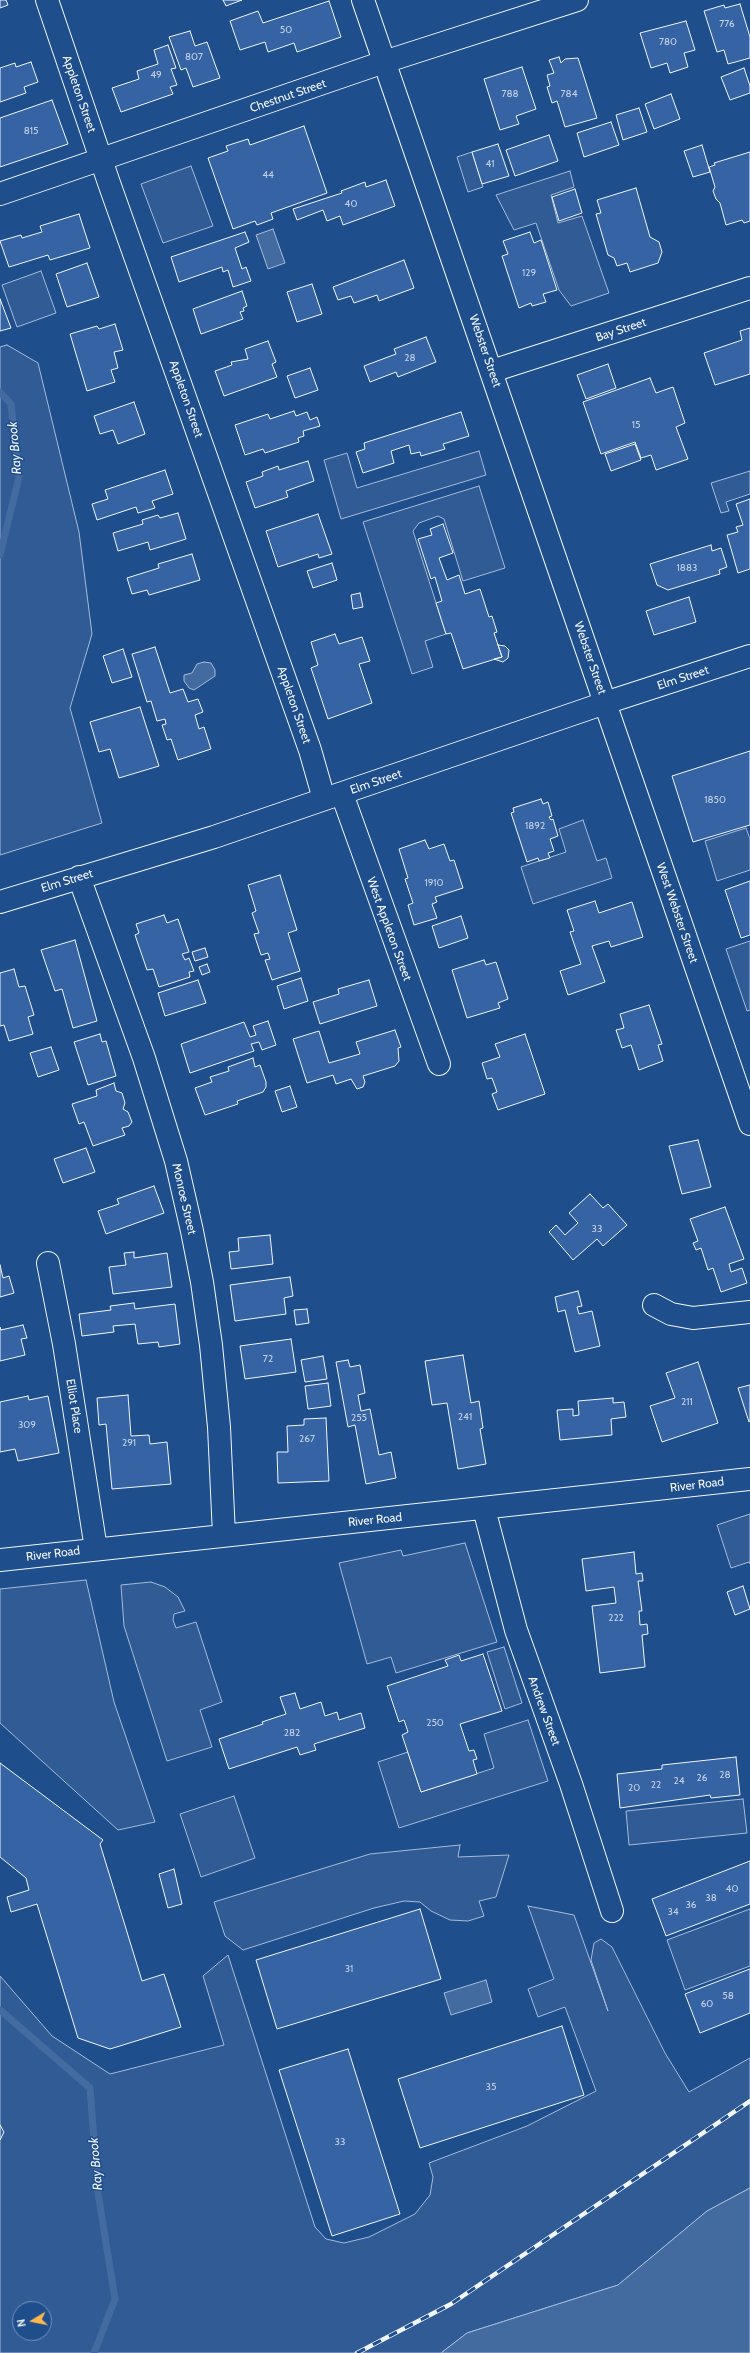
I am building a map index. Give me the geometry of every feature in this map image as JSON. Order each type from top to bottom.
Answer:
[{"type":"street","name":"Appleton Street","points":[[47,0],[101,160],[310,750],[333,797]]},
{"type":"street","name":"Webster Street","points":[[363,0],[492,371],[605,703]]},
{"type":"street","name":"Chestnut Street","points":[[0,194],[384,62],[577,0]]},
{"type":"street","name":"Bay Street","points":[[492,371],[750,288]]},
{"type":"street","name":"Elm Street","points":[[0,902],[214,837],[605,703],[750,656]]},
{"type":"street","name":"West Webster Street","points":[[605,703],[750,1124]]},
{"type":"street","name":"West Appleton Street","points":[[333,797],[439,1064]]},
{"type":"street","name":"Monroe Street","points":[[79,877],[144,1058],[176,1161],[188,1215],[202,1282],[211,1345],[219,1427],[224,1535]]},
{"type":"street","name":"Elliot Place","points":[[48,1263],[64,1344],[96,1549]]},
{"type":"street","points":[[654,1305],[671,1314],[693,1318],[750,1312]]},
{"type":"street","name":"River Road","points":[[0,1560],[224,1535],[484,1509],[750,1479]]},
{"type":"street","name":"Andrew Street","points":[[484,1509],[516,1630],[571,1784],[612,1911]]},
{"type":"shaded area","points":[[472,152],[483,187],[468,192],[457,157]]},
{"type":"shaded area","points":[[191,166],[213,226],[163,243],[141,184]]},
{"type":"shaded area","points":[[570,171],[574,187],[551,195],[558,223],[582,216],[609,293],[571,306],[559,290],[536,223],[514,230],[496,195]]},
{"type":"shaded area","points":[[273,229],[285,263],[268,269],[256,235]]},
{"type":"shaded area","points":[[41,271],[56,313],[17,327],[2,285]]},
{"type":"shaded area","points":[[7,345],[38,363],[79,532],[92,634],[70,708],[102,823],[0,855],[0,347]]},
{"type":"shaded area","points":[[479,451],[486,475],[341,519],[324,460],[347,453],[357,488]]},
{"type":"shaded area","points":[[750,471],[750,494],[726,502],[729,511],[721,513],[711,483]]},
{"type":"shaded area","points":[[479,486],[505,568],[463,581],[444,519],[438,516],[419,523],[413,531],[446,634],[425,641],[433,667],[412,674],[363,522]]},
{"type":"shaded area","points":[[204,662],[211,663],[215,670],[215,676],[194,690],[189,688],[184,681],[184,675],[192,673],[197,664]]},
{"type":"shaded area","points":[[583,820],[597,861],[606,858],[612,878],[533,904],[521,867],[566,852],[559,829]]},
{"type":"shaded area","points":[[746,828],[750,839],[750,870],[717,881],[705,841]]},
{"type":"shaded area","points":[[750,941],[750,1010],[747,1011],[726,949]]},
{"type":"shaded area","points":[[750,1514],[750,1564],[749,1562],[731,1568],[717,1525]]},
{"type":"shaded area","points":[[465,1543],[497,1642],[396,1673],[391,1657],[367,1664],[339,1563],[401,1550],[403,1556]]},
{"type":"shaded area","points":[[86,1580],[114,1702],[155,1822],[118,1830],[0,1723],[0,1589]]},
{"type":"shaded area","points":[[151,1582],[165,1587],[178,1597],[185,1611],[174,1614],[173,1620],[176,1628],[196,1622],[222,1702],[200,1710],[212,1747],[167,1761],[124,1626],[121,1585]]},
{"type":"shaded area","points":[[504,1647],[522,1703],[505,1709],[487,1652]]},
{"type":"shaded area","points":[[528,1720],[548,1781],[399,1828],[378,1762],[408,1752],[421,1792],[494,1768],[484,1734]]},
{"type":"shaded area","points":[[234,1796],[255,1858],[201,1877],[180,1814]]},
{"type":"shaded area","points":[[743,1799],[747,1833],[629,1845],[626,1811]]},
{"type":"shaded area","points":[[460,1845],[458,1857],[509,1855],[496,1897],[479,1901],[484,1916],[468,1921],[450,1920],[431,1911],[420,1902],[404,1901],[374,1908],[243,1950],[225,1936],[214,1902],[370,1854]]},
{"type":"shaded area","points":[[528,1906],[574,1915],[608,2011],[591,1960],[594,1943],[601,1939],[612,1947],[665,2053],[689,2092],[750,2058],[750,2188],[707,2211],[618,2285],[467,2333],[441,2353],[0,2353],[0,1976],[52,2036],[110,2074],[224,2045],[203,1976],[228,1955],[315,2227],[326,2239],[344,2243],[369,2237],[415,2214],[430,2195],[433,2177],[429,2163],[527,2126],[596,2091],[565,2007],[538,2017],[528,1989],[554,1979]]},
{"type":"shaded area","points":[[750,1909],[750,1966],[685,1990],[667,1940]]},
{"type":"shaded area","points":[[486,1980],[492,2002],[451,2015],[444,1993]]},
{"type":"shaded area","points":[[750,2188],[750,2353],[441,2353],[467,2333],[618,2285],[707,2211]]},
{"type":"building","points":[[0,0],[6,0],[8,5],[0,8]]},
{"type":"building","points":[[223,0],[242,0],[226,6]]},
{"type":"building","points":[[329,1],[341,37],[297,52],[294,43],[268,52],[265,42],[240,50],[230,21],[258,11],[263,23]]},
{"type":"building","points":[[740,4],[750,37],[750,58],[728,64],[724,50],[717,52],[704,11],[724,5],[725,8]]},
{"type":"building","points":[[686,21],[695,50],[684,53],[688,67],[670,73],[667,63],[651,68],[640,33]]},
{"type":"building","points":[[190,31],[195,46],[207,42],[220,78],[193,87],[186,68],[181,70],[169,37]]},
{"type":"building","points":[[168,45],[176,68],[171,69],[177,85],[170,87],[173,94],[121,112],[112,88],[139,79],[137,71],[158,64],[154,50]]},
{"type":"building","points":[[559,57],[561,63],[565,59],[578,58],[597,118],[565,127],[557,101],[552,103],[547,87],[550,86],[547,75],[554,73],[549,60]]},
{"type":"building","points":[[31,62],[38,82],[24,87],[26,93],[0,102],[0,68],[15,63],[16,67]]},
{"type":"building","points":[[522,67],[536,109],[516,116],[519,124],[500,130],[484,79]]},
{"type":"building","points":[[744,68],[750,86],[750,93],[730,100],[721,77]]},
{"type":"building","points":[[671,94],[680,119],[654,129],[645,104]]},
{"type":"building","points":[[52,100],[68,144],[0,167],[0,118]]},
{"type":"building","points":[[639,108],[647,132],[623,140],[616,115]]},
{"type":"building","points":[[611,122],[619,145],[584,157],[577,133]]},
{"type":"building","points":[[304,126],[327,193],[271,213],[273,219],[257,225],[255,221],[233,229],[208,158],[228,151],[226,146],[248,139],[250,145]]},
{"type":"building","points":[[549,135],[558,161],[515,176],[506,150]]},
{"type":"building","points":[[498,144],[509,176],[482,184],[472,152]]},
{"type":"building","points":[[702,145],[710,172],[693,177],[684,151]]},
{"type":"building","points":[[750,152],[750,221],[744,223],[742,220],[726,225],[720,203],[716,199],[713,191],[715,187],[709,167],[715,165],[714,163]]},
{"type":"building","points":[[386,180],[395,206],[343,225],[340,216],[327,221],[323,210],[297,220],[293,209],[342,193],[341,191],[365,182],[366,187]]},
{"type":"building","points":[[636,188],[650,237],[659,242],[662,252],[658,263],[630,272],[627,263],[617,266],[614,258],[608,255],[596,214],[601,213],[597,200]]},
{"type":"building","points":[[575,189],[582,213],[559,221],[552,197]]},
{"type":"building","points":[[79,214],[90,248],[50,260],[48,255],[9,267],[0,241],[21,235],[22,238],[42,232],[40,226]]},
{"type":"building","points":[[245,232],[249,242],[235,248],[242,269],[246,267],[251,281],[233,287],[228,270],[223,272],[222,267],[179,282],[171,257]]},
{"type":"building","points":[[530,232],[534,243],[541,240],[557,290],[543,294],[546,302],[532,306],[531,303],[519,308],[502,256],[508,254],[503,241]]},
{"type":"building","points":[[404,260],[414,288],[379,301],[377,295],[354,303],[351,296],[338,300],[333,287]]},
{"type":"building","points":[[87,263],[99,297],[67,307],[56,274]]},
{"type":"building","points":[[312,284],[322,314],[297,322],[287,292]]},
{"type":"building","points":[[242,291],[247,306],[243,308],[244,311],[240,312],[243,319],[201,334],[193,309]]},
{"type":"building","points":[[0,299],[11,328],[0,331]]},
{"type":"building","points":[[115,324],[123,350],[114,352],[118,368],[111,370],[115,382],[87,391],[70,334],[97,326],[99,329]]},
{"type":"building","points":[[750,328],[750,374],[715,385],[704,353],[742,340],[740,331]]},
{"type":"building","points":[[426,337],[436,362],[398,377],[396,372],[370,382],[364,366],[396,354],[394,349]]},
{"type":"building","points":[[268,341],[276,362],[272,364],[277,377],[224,396],[215,371],[232,365],[231,362],[248,359],[245,349]]},
{"type":"building","points":[[608,364],[616,388],[586,399],[577,375]]},
{"type":"building","points":[[310,368],[318,390],[295,398],[287,376]]},
{"type":"building","points":[[650,378],[656,393],[673,387],[685,423],[676,427],[688,459],[656,470],[651,455],[641,458],[635,442],[601,454],[583,402]]},
{"type":"building","points":[[134,402],[145,434],[118,444],[113,430],[100,434],[94,416]]},
{"type":"building","points":[[294,411],[296,416],[307,412],[310,420],[317,417],[320,426],[303,431],[304,436],[298,438],[299,442],[265,453],[263,449],[245,455],[235,425],[268,414],[270,419]]},
{"type":"building","points":[[461,412],[469,436],[443,444],[445,449],[421,456],[420,452],[411,454],[409,445],[391,451],[394,463],[363,473],[356,452],[365,449],[364,443]]},
{"type":"building","points":[[635,444],[641,460],[611,471],[605,454]]},
{"type":"building","points":[[308,461],[314,481],[286,491],[288,497],[255,508],[246,482],[263,476],[262,472],[278,466],[279,470]]},
{"type":"building","points":[[165,470],[173,494],[152,501],[155,508],[138,513],[136,507],[97,520],[92,504],[108,499],[105,490]]},
{"type":"building","points":[[750,499],[750,569],[738,573],[727,535],[738,532],[736,527],[743,525],[736,504]]},
{"type":"building","points":[[178,513],[186,539],[150,550],[148,542],[118,551],[113,533],[143,524],[142,520],[158,515],[160,518]]},
{"type":"building","points":[[318,514],[332,554],[319,558],[318,554],[278,567],[266,531]]},
{"type":"building","points":[[443,524],[453,553],[439,558],[447,580],[459,575],[465,594],[480,589],[489,617],[492,616],[497,632],[494,633],[502,657],[463,669],[451,633],[446,634],[436,603],[442,601],[435,577],[431,579],[418,539],[432,535],[430,529]]},
{"type":"building","points":[[711,545],[712,551],[721,548],[727,567],[719,570],[720,574],[668,590],[657,585],[650,564]]},
{"type":"building","points":[[192,554],[200,580],[149,595],[147,590],[132,594],[127,578],[159,568],[158,564]]},
{"type":"building","points":[[332,563],[337,580],[313,588],[307,571]]},
{"type":"building","points":[[360,593],[363,607],[353,609],[351,595]]},
{"type":"building","points":[[689,597],[696,622],[654,635],[646,611]]},
{"type":"building","points":[[335,634],[339,644],[362,637],[370,661],[359,664],[372,703],[328,719],[311,668],[318,665],[311,642]]},
{"type":"building","points":[[498,645],[505,646],[509,650],[508,658],[503,662],[494,659],[502,657]]},
{"type":"building","points":[[155,647],[170,693],[183,689],[188,702],[198,699],[203,712],[195,715],[199,729],[204,727],[211,749],[178,760],[171,739],[167,740],[162,725],[166,724],[165,719],[157,721],[151,701],[147,702],[132,654]]},
{"type":"building","points":[[123,649],[132,677],[112,683],[103,656]]},
{"type":"building","points":[[140,707],[159,766],[119,778],[110,749],[99,752],[90,722]]},
{"type":"building","points":[[750,751],[750,825],[693,842],[672,776]]},
{"type":"building","points":[[541,799],[543,804],[548,802],[552,816],[549,817],[551,820],[553,819],[558,836],[550,839],[554,851],[548,853],[550,858],[539,861],[538,858],[527,862],[511,813],[514,812],[513,808]]},
{"type":"building","points":[[425,840],[429,849],[444,844],[450,861],[454,860],[463,888],[435,897],[437,902],[432,904],[437,918],[414,925],[408,905],[413,903],[405,879],[408,878],[399,849]]},
{"type":"building","points":[[280,875],[297,930],[288,933],[300,971],[272,980],[265,960],[270,959],[268,953],[261,955],[254,934],[259,933],[252,913],[256,911],[248,885]]},
{"type":"building","points":[[750,881],[750,935],[741,938],[725,890]]},
{"type":"building","points":[[595,901],[599,913],[632,902],[643,937],[611,947],[609,941],[592,946],[605,982],[568,995],[560,971],[581,964],[570,932],[574,931],[567,910]]},
{"type":"building","points":[[164,915],[167,923],[178,919],[189,952],[182,954],[185,960],[189,958],[194,971],[189,972],[190,977],[159,987],[153,969],[147,970],[135,935],[139,933],[136,924]]},
{"type":"building","points":[[461,916],[468,938],[439,948],[432,926]]},
{"type":"building","points":[[75,940],[97,1021],[73,1028],[62,989],[55,991],[41,950]]},
{"type":"building","points":[[205,948],[208,957],[195,961],[192,952]]},
{"type":"building","points":[[484,960],[486,965],[496,962],[508,999],[498,1003],[500,1008],[467,1018],[452,970]]},
{"type":"building","points":[[207,964],[210,972],[202,975],[199,967]]},
{"type":"building","points":[[14,969],[19,987],[25,986],[34,1015],[28,1017],[33,1034],[9,1041],[4,1025],[0,1026],[0,973]]},
{"type":"building","points":[[301,978],[308,1001],[284,1009],[277,986]]},
{"type":"building","points":[[198,980],[206,1003],[165,1016],[158,993]]},
{"type":"building","points":[[369,980],[377,1006],[320,1024],[313,1002],[339,994],[338,989]]},
{"type":"building","points":[[649,1005],[662,1044],[658,1045],[663,1061],[639,1070],[631,1045],[622,1048],[616,1030],[624,1028],[620,1014]]},
{"type":"building","points":[[268,1021],[276,1045],[262,1050],[259,1042],[251,1044],[254,1051],[190,1073],[181,1044],[244,1022],[250,1037],[256,1035],[253,1026]]},
{"type":"building","points":[[395,1030],[401,1047],[398,1048],[399,1061],[395,1066],[363,1076],[365,1082],[363,1087],[357,1089],[351,1079],[336,1084],[333,1075],[307,1083],[293,1039],[319,1031],[329,1063],[360,1054],[356,1042]]},
{"type":"building","points":[[100,1034],[102,1042],[106,1041],[116,1076],[88,1085],[74,1042]]},
{"type":"building","points":[[525,1034],[545,1094],[498,1110],[492,1094],[497,1092],[492,1078],[487,1079],[482,1063],[500,1057],[495,1044]]},
{"type":"building","points":[[51,1047],[59,1070],[38,1077],[30,1053]]},
{"type":"building","points":[[253,1058],[255,1067],[260,1065],[266,1082],[266,1087],[263,1092],[237,1101],[238,1104],[205,1115],[195,1088],[212,1082],[210,1077],[229,1071],[228,1067]]},
{"type":"building","points":[[114,1083],[116,1091],[122,1093],[125,1103],[123,1109],[128,1112],[132,1122],[129,1126],[122,1128],[125,1135],[93,1146],[84,1122],[79,1124],[72,1104],[97,1096],[96,1090]]},
{"type":"building","points":[[290,1086],[297,1107],[282,1112],[275,1091]]},
{"type":"building","points":[[698,1140],[711,1187],[682,1194],[669,1146]]},
{"type":"building","points":[[86,1148],[95,1172],[63,1183],[54,1159]]},
{"type":"building","points":[[154,1186],[164,1213],[106,1234],[98,1211],[119,1204],[117,1199]]},
{"type":"building","points":[[590,1194],[603,1208],[608,1204],[627,1225],[603,1246],[597,1239],[573,1260],[549,1232],[556,1225],[565,1235],[578,1223],[569,1213]]},
{"type":"building","points":[[725,1207],[744,1259],[729,1264],[731,1272],[742,1268],[747,1283],[721,1292],[713,1268],[708,1270],[701,1248],[696,1250],[693,1243],[698,1241],[690,1219]]},
{"type":"building","points":[[270,1235],[273,1264],[231,1269],[229,1252],[239,1251],[238,1238]]},
{"type":"building","points":[[134,1252],[134,1258],[167,1253],[172,1287],[113,1294],[109,1267],[126,1265],[124,1253]]},
{"type":"building","points":[[0,1265],[3,1278],[9,1276],[14,1293],[0,1297]]},
{"type":"building","points":[[290,1277],[293,1296],[284,1298],[286,1314],[235,1321],[230,1285]]},
{"type":"building","points":[[578,1291],[582,1306],[577,1307],[579,1314],[592,1311],[600,1346],[575,1352],[565,1310],[558,1312],[555,1297]]},
{"type":"building","points":[[134,1303],[135,1309],[175,1304],[180,1344],[159,1347],[158,1342],[138,1344],[135,1324],[113,1326],[114,1332],[82,1336],[79,1314],[111,1310],[110,1306]]},
{"type":"building","points":[[307,1309],[309,1323],[296,1325],[294,1310]]},
{"type":"building","points":[[23,1325],[27,1338],[21,1339],[25,1355],[0,1361],[0,1327],[1,1330]]},
{"type":"building","points":[[291,1339],[296,1372],[245,1379],[240,1346]]},
{"type":"building","points":[[463,1355],[471,1403],[479,1401],[483,1428],[480,1429],[486,1464],[458,1469],[447,1403],[432,1405],[425,1361]]},
{"type":"building","points":[[323,1356],[327,1379],[305,1382],[301,1360]]},
{"type":"building","points":[[348,1360],[350,1367],[360,1365],[365,1393],[358,1395],[361,1411],[370,1409],[379,1455],[391,1452],[396,1478],[366,1484],[355,1425],[348,1427],[336,1362]]},
{"type":"building","points":[[698,1362],[718,1423],[662,1442],[650,1406],[675,1398],[666,1373]]},
{"type":"building","points":[[328,1383],[331,1406],[308,1409],[305,1386]]},
{"type":"building","points":[[750,1385],[750,1421],[749,1422],[738,1388]]},
{"type":"building","points":[[128,1395],[131,1436],[149,1435],[150,1444],[167,1442],[171,1484],[112,1489],[106,1424],[99,1425],[97,1398]]},
{"type":"building","points":[[28,1396],[29,1400],[48,1396],[59,1453],[18,1461],[15,1449],[0,1452],[0,1402]]},
{"type":"building","points":[[613,1398],[613,1403],[624,1402],[626,1417],[611,1419],[612,1435],[560,1440],[557,1410],[573,1409],[573,1416],[579,1415],[578,1401]]},
{"type":"building","points":[[326,1418],[329,1481],[278,1483],[277,1452],[288,1452],[287,1426],[304,1425],[304,1419]]},
{"type":"building","points":[[634,1552],[636,1574],[642,1573],[643,1581],[638,1581],[642,1611],[639,1611],[640,1625],[647,1624],[648,1634],[642,1635],[645,1667],[600,1673],[592,1606],[616,1603],[614,1587],[586,1591],[582,1559]]},
{"type":"building","points":[[743,1586],[750,1609],[735,1615],[727,1592]]},
{"type":"building","points":[[483,1654],[502,1711],[460,1724],[469,1751],[474,1750],[477,1759],[473,1760],[477,1774],[421,1792],[402,1735],[408,1732],[404,1720],[399,1722],[387,1686],[448,1666],[445,1660],[459,1655],[461,1661]]},
{"type":"building","points":[[295,1693],[300,1709],[321,1702],[325,1716],[337,1712],[339,1720],[361,1713],[365,1728],[314,1744],[316,1750],[300,1755],[297,1747],[229,1769],[219,1739],[263,1724],[262,1722],[286,1714],[280,1697]]},
{"type":"building","points":[[736,1757],[740,1795],[711,1798],[710,1795],[620,1808],[617,1774],[662,1769],[662,1765]]},
{"type":"building","points":[[0,1763],[103,1840],[100,1844],[142,1981],[164,1974],[181,2027],[110,2049],[78,2038],[37,1904],[11,1912],[7,1897],[29,1890],[26,1878],[0,1857]]},
{"type":"building","points":[[750,1861],[750,1904],[666,1936],[652,1899]]},
{"type":"building","points":[[174,1869],[182,1904],[168,1908],[159,1874]]},
{"type":"building","points":[[420,1909],[441,1979],[277,2029],[256,1960]]},
{"type":"building","points":[[750,1969],[750,2013],[700,2033],[685,1994]]},
{"type":"building","points":[[562,2026],[584,2095],[420,2148],[398,2079]]},
{"type":"building","points":[[348,2049],[400,2214],[332,2236],[279,2070]]},
{"type":"building","points":[[0,2125],[4,2132],[0,2140]]},
{"type":"waterway","name":"Ray Brook","points":[[0,392],[11,404],[19,477],[0,555]]},
{"type":"waterway","name":"Ray Brook","points":[[0,2010],[90,2088],[98,2193],[115,2299],[94,2353]]},
{"type":"railway","points":[[357,2353],[451,2304],[750,2101]]}]
